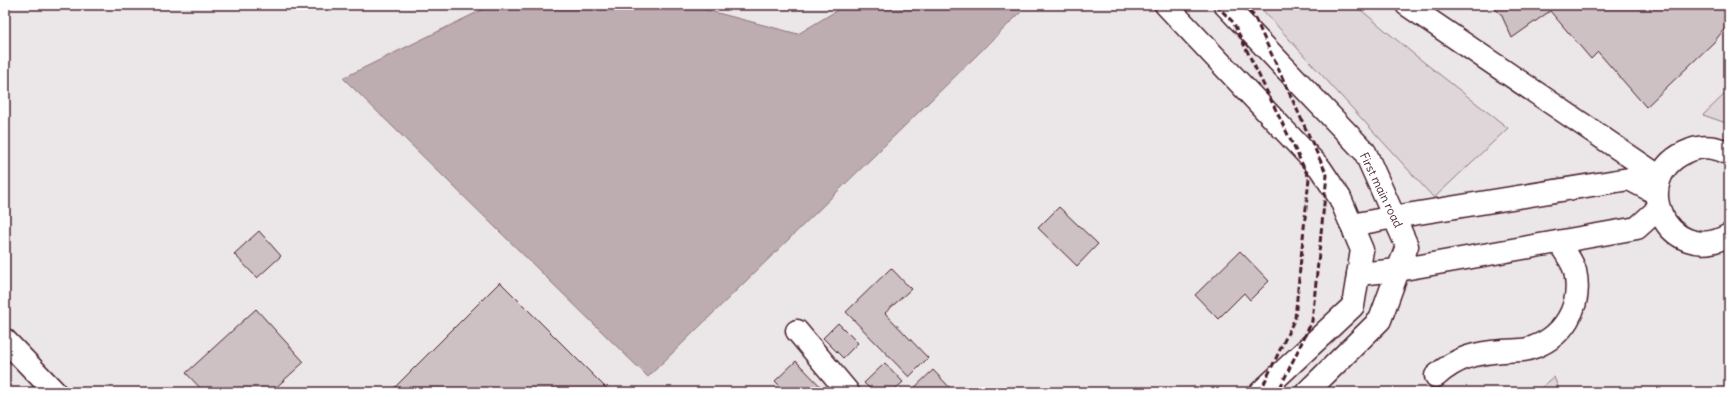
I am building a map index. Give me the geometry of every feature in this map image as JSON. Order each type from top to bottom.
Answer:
[{"type":"street","points":[[1166,5],[1320,168],[1340,198],[1362,250],[1353,306],[1261,392]]},
{"type":"street","name":"First main road","points":[[1224,5],[1365,152],[1407,246],[1380,320],[1307,392]]},
{"type":"street","points":[[1406,5],[1658,193],[1666,224],[1677,235],[1691,241],[1706,243],[1722,240],[1729,235]]},
{"type":"street","points":[[1358,274],[1398,270],[1637,228],[1658,193],[1668,164],[1680,154],[1696,148],[1712,147],[1729,154]]},
{"type":"street","points":[[1352,225],[1629,179],[1658,193]]},
{"type":"street","points":[[1436,376],[1449,365],[1470,356],[1502,351],[1527,350],[1549,340],[1566,325],[1577,296],[1575,270],[1559,242]]},
{"type":"street","points":[[797,331],[848,392]]},
{"type":"street","points":[[5,340],[49,390]]},
{"type":"shaded area","points":[[5,5],[1729,5],[1729,392],[5,392]]},
{"type":"shaded area","points":[[492,5],[687,5],[798,34],[846,5],[1017,5],[1022,11],[648,377],[343,78]]},
{"type":"shaded area","points":[[1258,5],[1355,5],[1416,56],[1508,128],[1434,198]]},
{"type":"shaded area","points":[[1729,90],[1729,124],[1703,115]]},
{"type":"shaded area","points":[[1554,377],[1560,392],[1536,392]]},
{"type":"building","points":[[1490,5],[1729,5],[1729,23],[1714,42],[1646,107],[1598,52],[1591,59],[1550,11],[1512,38],[1501,14]]},
{"type":"building","points":[[1059,207],[1098,244],[1077,266],[1038,228]]},
{"type":"building","points":[[259,231],[281,256],[257,278],[234,254]]},
{"type":"building","points":[[1240,251],[1269,281],[1250,300],[1244,293],[1218,319],[1195,295]]},
{"type":"building","points":[[891,268],[911,289],[885,313],[928,358],[909,377],[846,312]]},
{"type":"building","points":[[500,282],[610,392],[390,392]]},
{"type":"building","points":[[256,309],[304,362],[271,392],[204,392],[186,373]]},
{"type":"building","points":[[838,323],[858,343],[843,358],[823,338]]},
{"type":"building","points":[[796,361],[826,392],[786,392],[775,381]]},
{"type":"building","points":[[885,363],[903,382],[892,392],[873,392],[864,383]]},
{"type":"building","points":[[933,370],[954,392],[910,392]]},
{"type":"railway","points":[[1216,5],[1233,22],[1309,178],[1295,318],[1260,392]]},
{"type":"railway","points":[[1243,5],[1254,16],[1327,175],[1312,321],[1278,392]]}]
